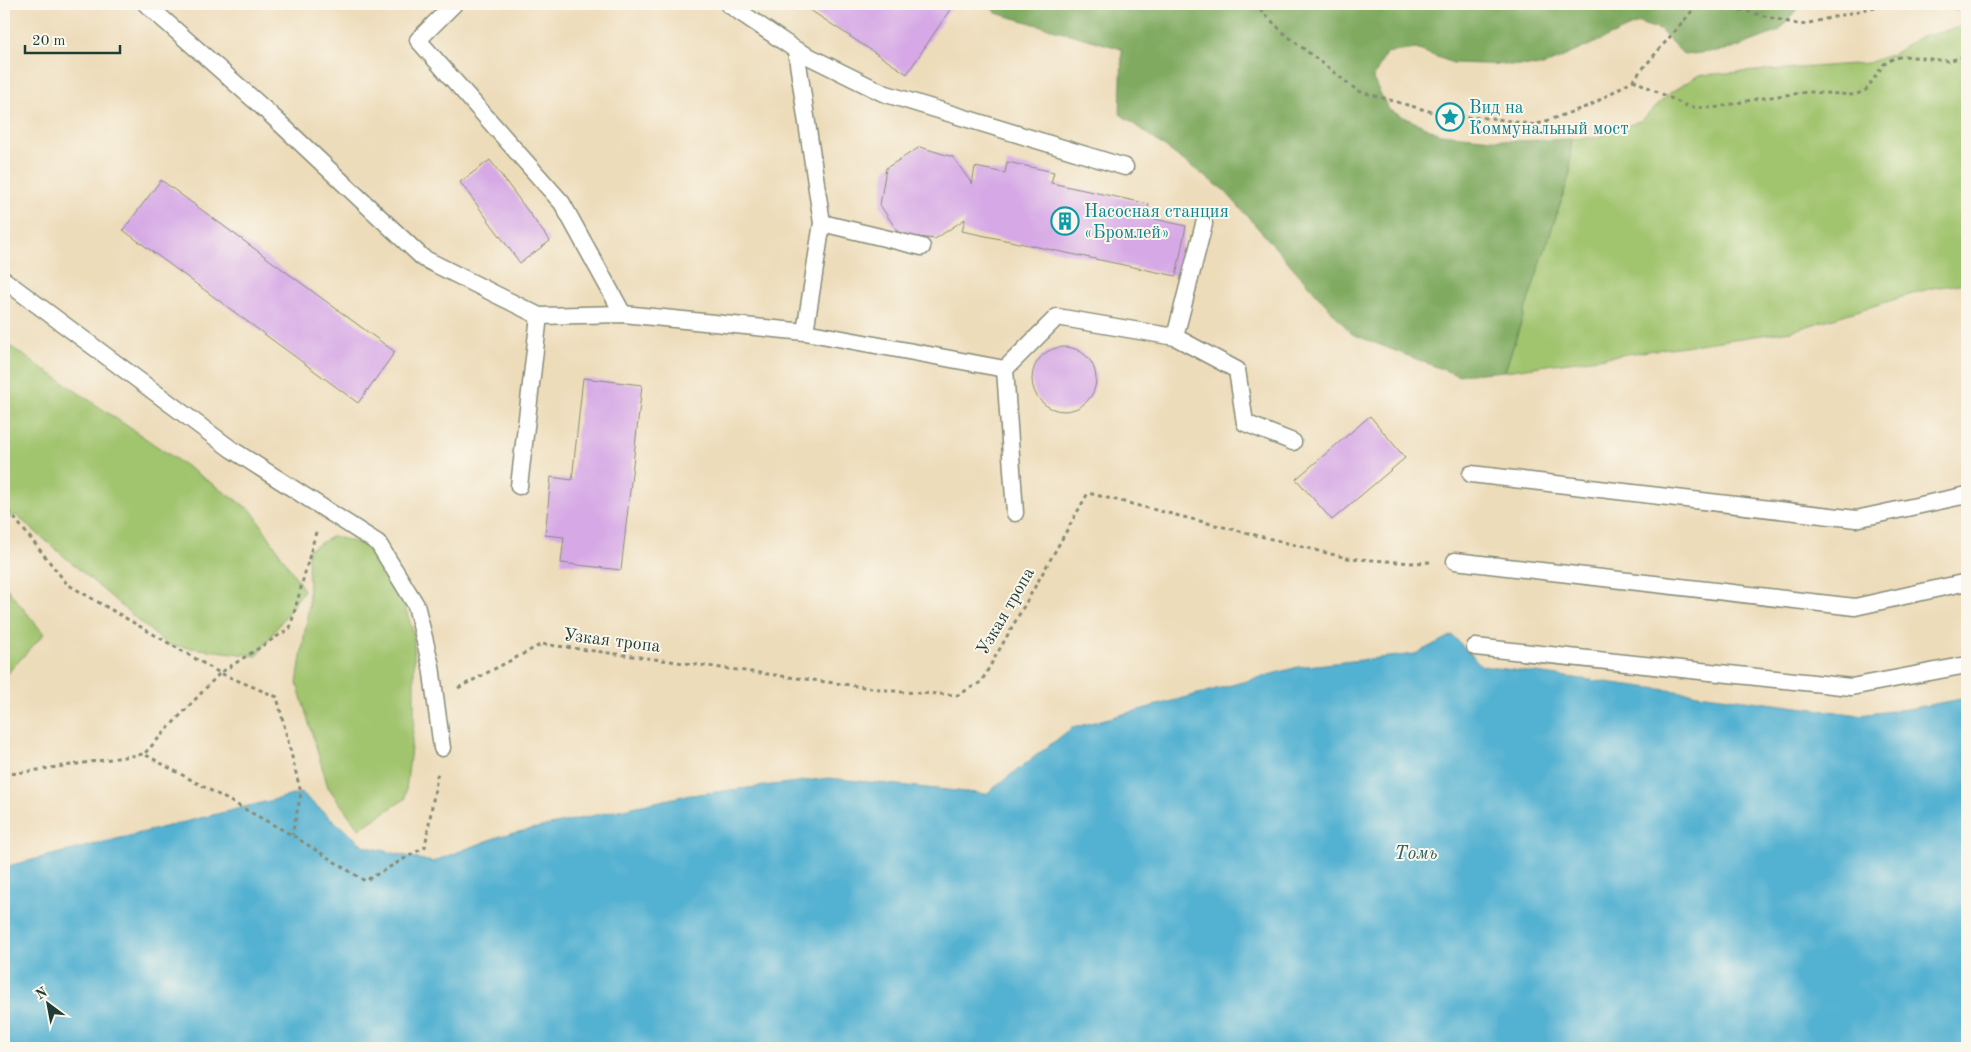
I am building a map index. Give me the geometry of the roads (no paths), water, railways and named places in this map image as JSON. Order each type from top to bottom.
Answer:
[{"type":"lane","points":[[146,4],[270,114],[423,258],[539,316],[623,314],[804,332],[1005,369]]},
{"type":"lane","points":[[454,4],[418,40],[562,203],[623,314]]},
{"type":"lane","points":[[728,4],[796,50],[883,93],[1126,167]]},
{"type":"lane","points":[[796,50],[822,222],[804,332]]},
{"type":"lane","points":[[822,222],[922,247]]},
{"type":"lane","points":[[1175,337],[1204,224]]},
{"type":"lane","points":[[4,280],[231,450],[378,543],[416,605],[431,666],[442,748]]},
{"type":"lane","points":[[519,486],[539,316]]},
{"type":"lane","points":[[1015,513],[1005,369],[1056,317],[1175,337],[1237,370],[1245,423],[1293,442]]},
{"type":"lane","points":[[1471,474],[1856,519],[1967,495]]},
{"type":"lane","points":[[1455,561],[1855,607],[1967,582]]},
{"type":"lane","points":[[1474,647],[1851,687],[1967,665]]},
{"type":"water","name":"Томь","points":[[1452,635],[1482,666],[1860,715],[1967,698],[1967,1048],[4,1048],[4,867],[301,793],[364,846],[432,862],[500,836],[683,796],[829,778],[986,794],[1072,728],[1298,667],[1415,654]]},
{"type":"place","name":"Вид на Коммунальный мост","points":[[1450,117]]},
{"type":"place","name":"Насосная станция «Бромлей»","points":[[1065,221]]}]
